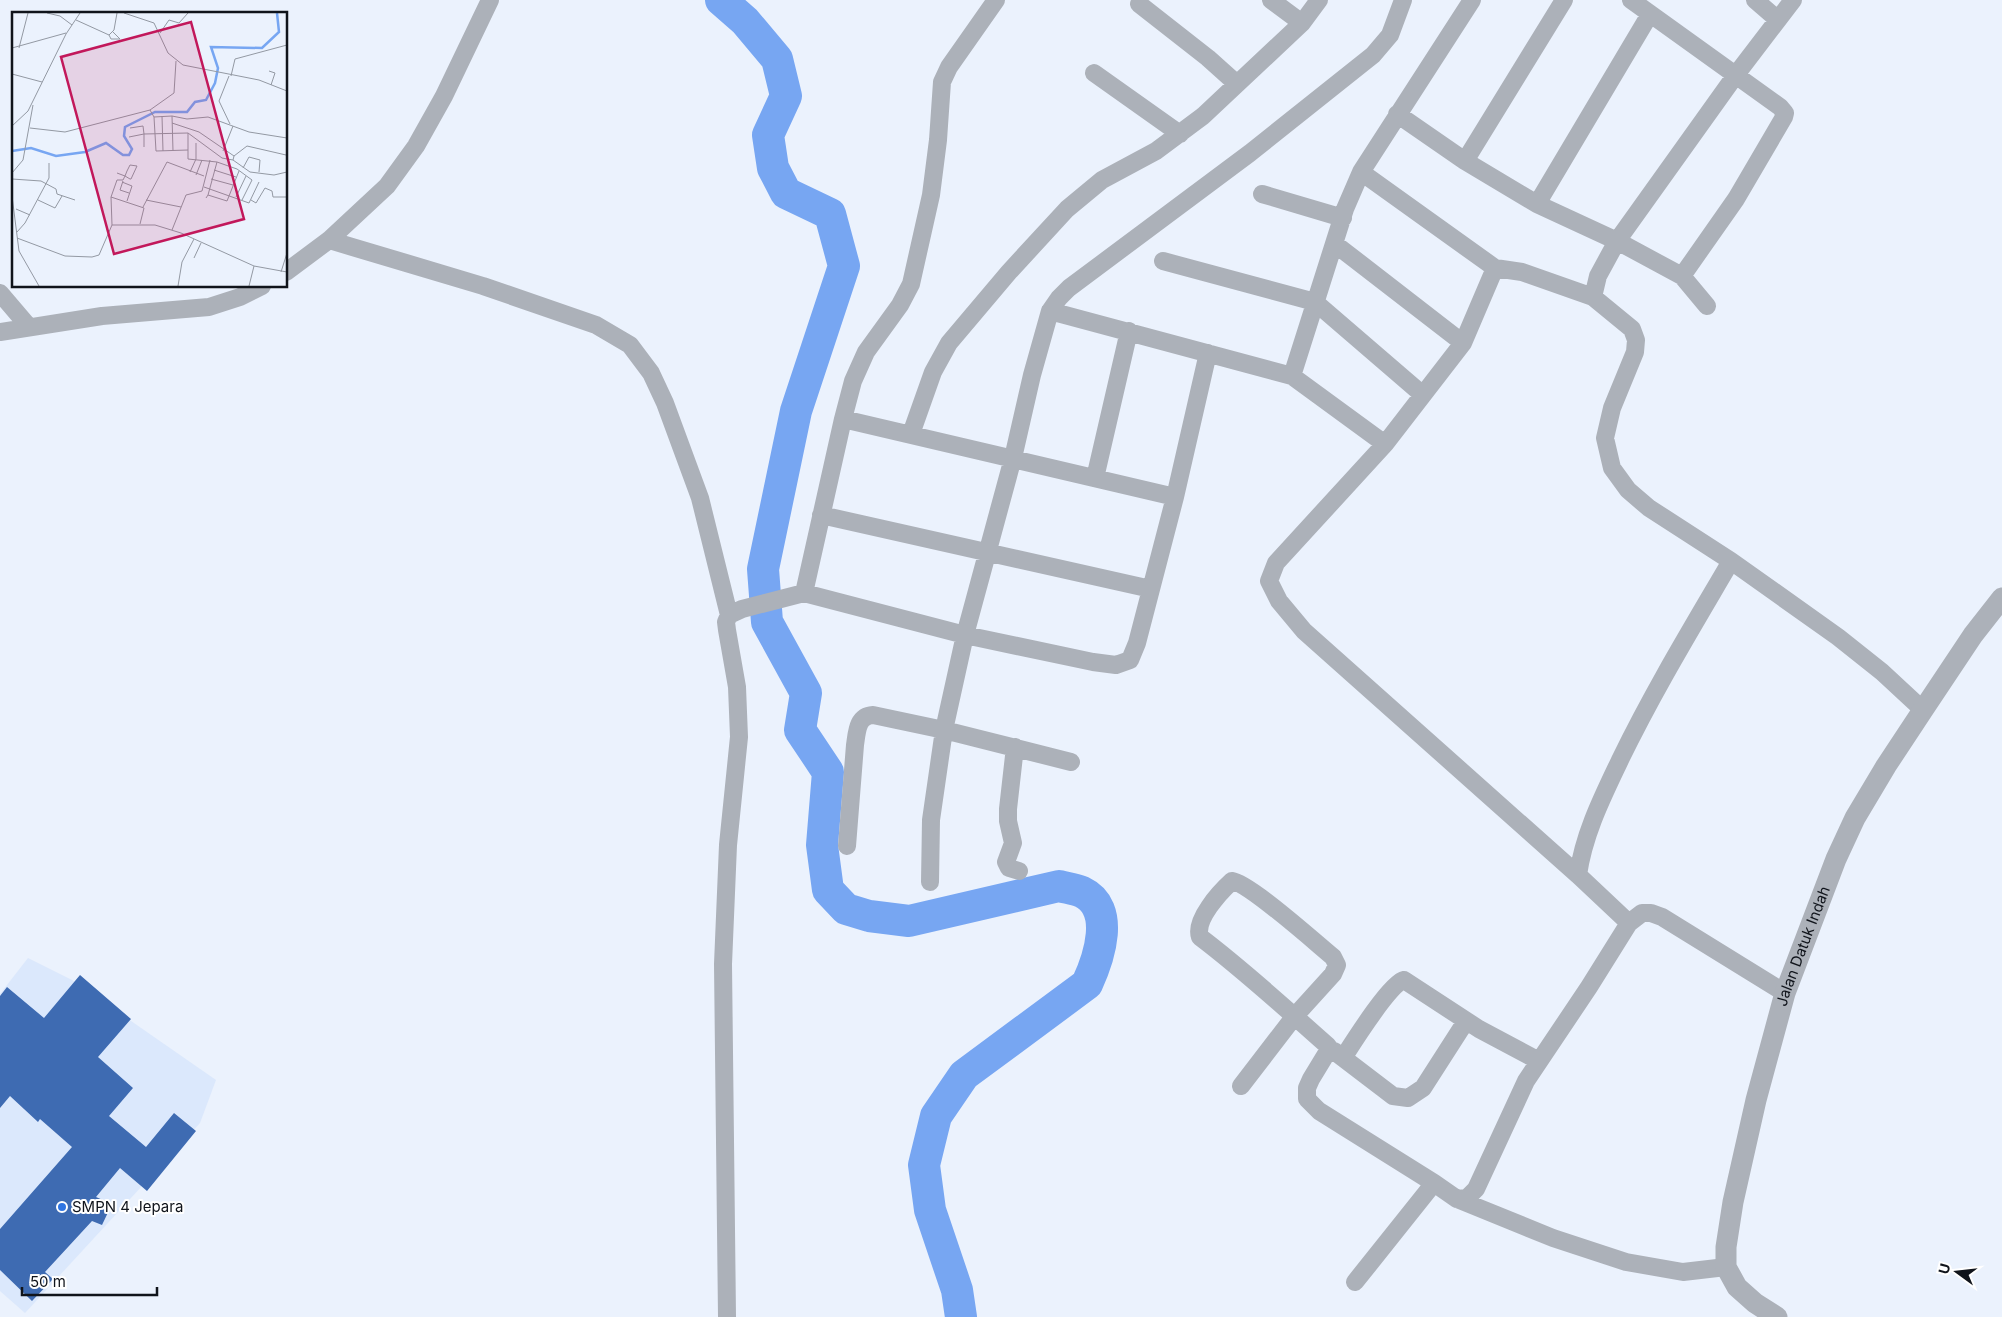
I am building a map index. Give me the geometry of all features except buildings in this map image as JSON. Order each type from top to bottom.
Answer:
[{"type":"street","points":[[288,271],[329,240],[387,186],[416,146],[444,96],[490,0]]},
{"type":"street","points":[[804,593],[852,381],[866,352],[900,306],[911,284],[931,195],[938,140],[942,82],[949,67],[996,0]]},
{"type":"street","points":[[1271,0],[1302,23]]},
{"type":"street","points":[[911,434],[933,372],[949,343],[1067,209],[1102,180],[1156,151],[1203,116],[1302,23],[1319,0]]},
{"type":"street","points":[[930,882],[932,820],[944,730],[965,635],[1013,458],[1032,376],[1050,311],[1069,288],[1250,153],[1372,55],[1390,35],[1403,0]]},
{"type":"street","points":[[1292,376],[1334,244],[1361,172],[1472,0]]},
{"type":"street","points":[[1465,160],[1564,0]]},
{"type":"street","points":[[1631,0],[1780,107],[1784,115],[1736,199],[1682,276]]},
{"type":"street","points":[[1755,0],[1777,19]]},
{"type":"street","points":[[1593,297],[1598,276],[1618,241],[1735,76],[1793,0]]},
{"type":"street","points":[[1139,4],[1208,58],[1237,84]]},
{"type":"street","points":[[1537,204],[1650,14]]},
{"type":"street","points":[[1094,73],[1180,134]]},
{"type":"street","points":[[1397,114],[1465,160],[1537,204],[1618,241],[1682,276],[1707,306]]},
{"type":"street","points":[[1361,172],[1495,268],[1522,272],[1593,297],[1632,329],[1636,340],[1635,352],[1612,408],[1605,438],[1612,468],[1628,490],[1649,508],[1731,561],[1838,637],[1882,672],[1923,710]]},
{"type":"street","points":[[1262,194],[1343,218]]},
{"type":"street","points":[[329,240],[483,286],[596,325],[630,344],[651,373],[668,412],[700,498],[736,612]]},
{"type":"street","points":[[1334,244],[1463,343]]},
{"type":"street","points":[[1164,261],[1315,302],[1423,395]]},
{"type":"street","points":[[1495,268],[1463,343],[1385,444],[1276,563],[1269,581],[1279,601],[1304,631],[1578,875],[1628,923]]},
{"type":"street","points":[[0,332],[102,316],[209,307],[240,297],[258,288]]},
{"type":"street","points":[[0,293],[29,326]]},
{"type":"street","points":[[1050,311],[1292,376],[1385,444]]},
{"type":"street","points":[[1095,478],[1129,331]]},
{"type":"street","points":[[727,1317],[724,930],[728,845],[739,737],[737,688],[726,622],[736,612],[804,593],[965,635],[1116,665],[1130,660],[1137,643],[1151,589],[1208,353]]},
{"type":"street","points":[[843,419],[1174,497]]},
{"type":"street","points":[[822,515],[1151,589]]},
{"type":"street","points":[[1578,875],[1582,852],[1590,826],[1606,790],[1647,706],[1731,561]]},
{"type":"street","name":"Jalan Datuk Indah","points":[[1726,1267],[1726,1247],[1733,1202],[1756,1100],[1785,993],[1836,859],[1855,818],[1886,766],[1973,635],[2002,598]]},
{"type":"street","points":[[847,846],[855,745],[858,726],[862,719],[867,716],[873,715],[944,730],[1071,762]]},
{"type":"street","points":[[1015,747],[1008,809],[1008,821],[1013,843],[1006,862],[1009,868],[1019,871]]},
{"type":"street","points":[[1241,1086],[1294,1017],[1332,974],[1336,965],[1333,957],[1244,886],[1232,881],[1203,916],[1198,929],[1200,937],[1294,1017],[1328,1046],[1393,1096],[1402,1099],[1408,1098],[1423,1088],[1466,1021]]},
{"type":"street","points":[[1457,1199],[1467,1198],[1476,1189],[1526,1081],[1589,987],[1628,923],[1642,913],[1651,913],[1662,917],[1785,993]]},
{"type":"street","points":[[1343,1058],[1388,992],[1401,980],[1411,983],[1466,1021],[1539,1061]]},
{"type":"street","points":[[1328,1046],[1328,1051],[1306,1088],[1307,1098],[1319,1111],[1457,1199],[1553,1238],[1626,1262],[1683,1272],[1726,1267],[1737,1287],[1755,1303],[1777,1317]]},
{"type":"street","points":[[1355,1282],[1434,1183]]},
{"type":"shaded area","name":"SMPN 4 Jepara","points":[[28,958],[72,980],[216,1080],[200,1123],[25,1313],[0,1291],[0,994]]},
{"type":"waterway","points":[[721,0],[745,21],[777,59],[786,96],[768,135],[773,168],[786,193],[830,214],[844,266],[796,411],[763,569],[767,622],[806,693],[800,730],[828,772],[822,845],[828,890],[846,909],[869,916],[909,921],[1059,886],[1082,892],[1092,899],[1099,909],[1102,921],[1100,948],[1087,984],[964,1075],[936,1116],[924,1165],[930,1210],[957,1290],[961,1317]]},
{"type":"place","name":"SMPN 4 Jepara","points":[[62,1207]]}]
